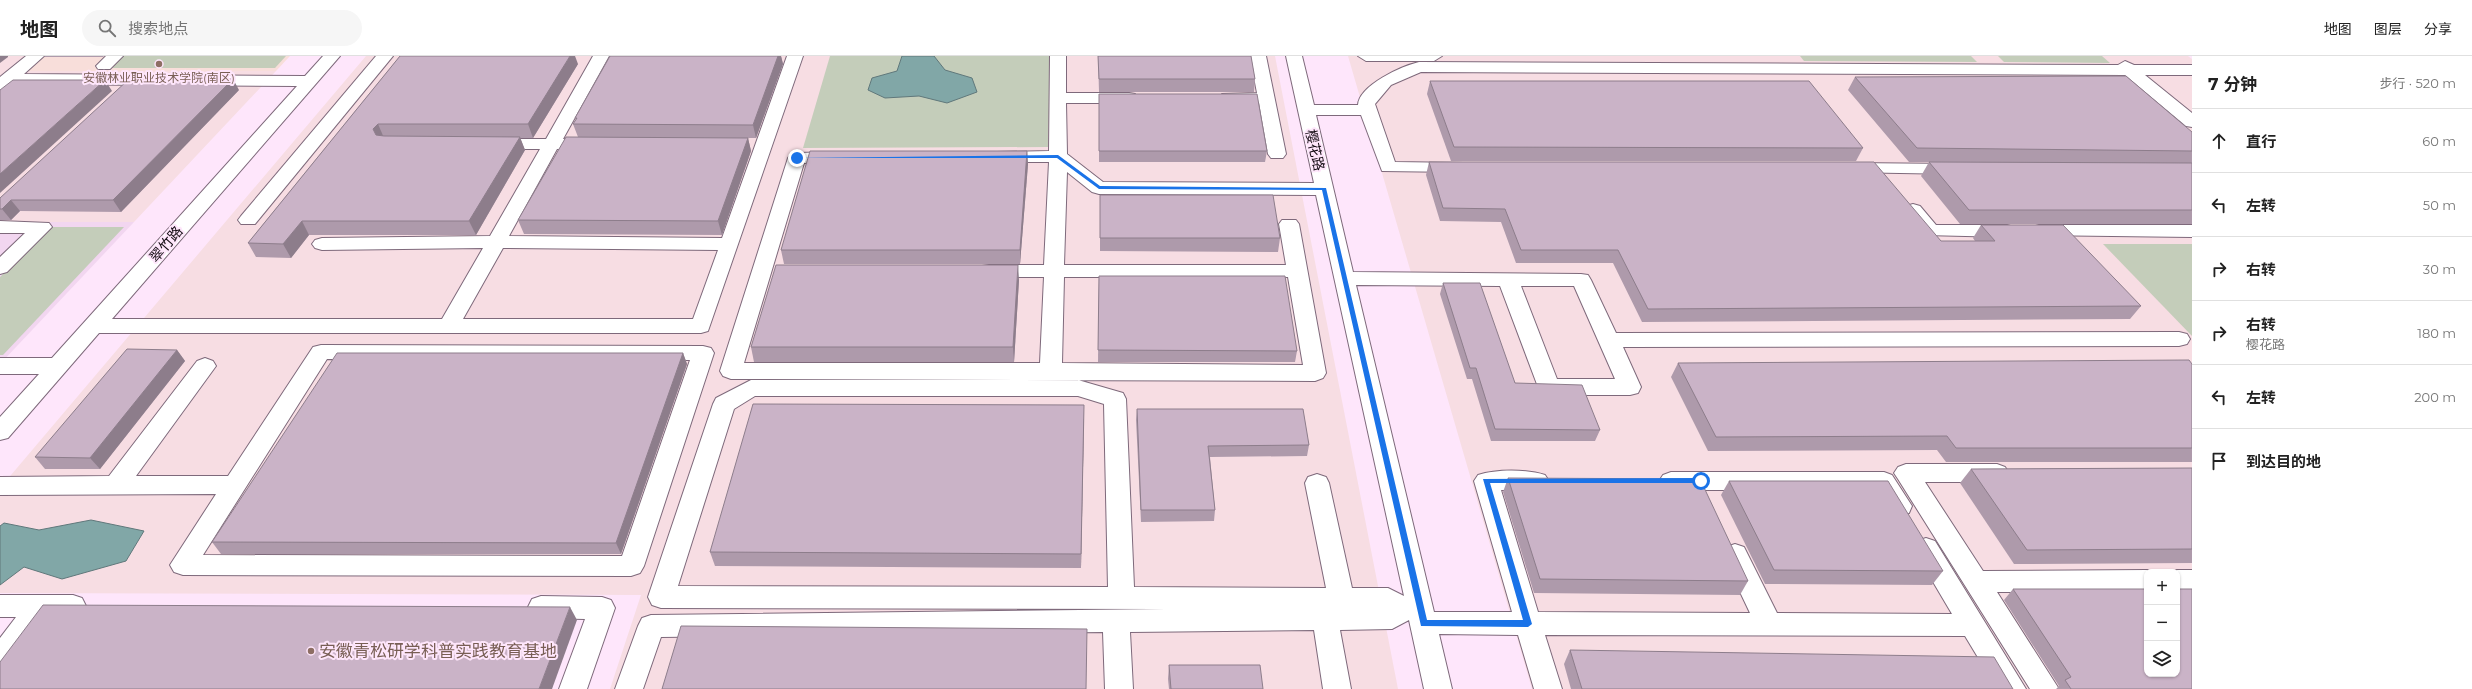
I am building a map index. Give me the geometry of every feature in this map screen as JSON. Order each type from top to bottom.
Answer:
[{"type":"street","points":[[0,85],[36,56]]},
{"type":"street","name":"翠竹路","points":[[0,432],[332,56]]},
{"type":"street","points":[[248,220],[385,56]]},
{"type":"street","points":[[449,326],[601,56]]},
{"type":"street","points":[[94,326],[701,326],[730,244],[757,145],[795,56]]},
{"type":"street","points":[[1051,371],[1058,156],[1058,56]]},
{"type":"street","points":[[1258,56],[1277,154]]},
{"type":"street","name":"樱花路","points":[[1294,56],[1345,278],[1415,614],[1438,689]]},
{"type":"street","points":[[1366,56],[1748,56]]},
{"type":"street","points":[[1986,56],[2000,69]]},
{"type":"street","points":[[2113,56],[2192,122]]},
{"type":"street","points":[[1791,62],[1811,86]]},
{"type":"street","points":[[1475,167],[1388,167],[1366,103],[1385,81],[1419,67],[1791,62],[2000,69],[2192,70]]},
{"type":"street","points":[[0,96],[21,79],[310,81]]},
{"type":"street","points":[[119,95],[136,79]]},
{"type":"street","points":[[1058,98],[1143,98]]},
{"type":"street","points":[[1212,98],[1266,98]]},
{"type":"street","points":[[1306,110],[1368,110]]},
{"type":"street","points":[[474,143],[607,144]]},
{"type":"street","points":[[1864,151],[1931,231],[2192,231]]},
{"type":"street","points":[[979,157],[1058,156],[1099,188],[1324,189]]},
{"type":"street","points":[[861,157],[797,158],[770,272],[731,371],[1315,373],[1289,224]]},
{"type":"street","points":[[1832,168],[1973,169]]},
{"type":"street","points":[[0,227],[42,227],[0,268]]},
{"type":"street","points":[[322,244],[496,242],[730,244]]},
{"type":"street","points":[[967,271],[1297,271]]},
{"type":"street","points":[[1345,278],[1508,279],[1581,280],[1630,387],[1549,387],[1508,279]]},
{"type":"street","points":[[1609,340],[2179,339]]},
{"type":"street","points":[[321,352],[704,353],[631,566],[183,565],[234,485],[321,352]]},
{"type":"street","points":[[0,366],[58,366]]},
{"type":"street","points":[[115,486],[205,366]]},
{"type":"street","points":[[1119,610],[820,597],[661,597],[724,404],[751,388],[1078,388],[1115,399],[1119,610],[1119,689]]},
{"type":"street","points":[[2018,473],[1906,473],[2045,689]]},
{"type":"street","points":[[1548,689],[1486,481],[1557,481]]},
{"type":"street","points":[[1645,481],[1706,491],[1884,481],[2012,689]]},
{"type":"street","points":[[1317,483],[1333,609],[1337,689]]},
{"type":"street","points":[[0,486],[234,485]]},
{"type":"street","points":[[1724,531],[1768,624]]},
{"type":"street","points":[[1976,582],[2144,581]]},
{"type":"street","points":[[2180,581],[2192,581]]},
{"type":"street","points":[[0,606],[95,606]]},
{"type":"street","points":[[0,659],[40,606]]},
{"type":"street","points":[[515,607],[602,608],[573,689]]},
{"type":"street","points":[[629,689],[650,626],[1119,610],[1333,609],[1392,618],[1415,614],[1528,624],[1973,625]]},
{"type":"shaded area","points":[[0,56],[45,56],[27,71],[276,71],[134,222],[0,222]]},
{"type":"shaded area","name":"安徽林业职业技术学院(南区)","points":[[45,56],[290,56],[276,71],[26,71]]},
{"type":"shaded area","points":[[123,56],[286,56],[275,68],[110,68]]},
{"type":"shaded area","points":[[366,56],[1275,56],[1398,689],[610,689],[641,595],[0,593],[0,488]]},
{"type":"shaded area","points":[[830,56],[1051,56],[1048,147],[803,148]]},
{"type":"shaded area","points":[[902,56],[934,56],[945,70],[972,78],[977,92],[947,103],[919,96],[885,98],[868,90],[872,78],[897,71]]},
{"type":"shaded area","points":[[1348,56],[2188,56],[2192,59],[2192,689],[1532,689]]},
{"type":"shaded area","points":[[1800,56],[1971,56],[1977,62],[1804,61]]},
{"type":"shaded area","points":[[1998,56],[2102,56],[2110,63],[2004,62]]},
{"type":"shaded area","points":[[0,222],[134,222],[0,364]]},
{"type":"shaded area","points":[[51,227],[124,227],[3,355],[0,355],[0,277]]},
{"type":"shaded area","points":[[2103,244],[2192,244],[2192,336]]},
{"type":"shaded area","points":[[91,520],[144,531],[126,561],[62,579],[24,567],[0,585],[0,526],[4,523],[39,530]]},
{"type":"building","points":[[400,56],[570,56],[528,124],[378,124],[373,129],[376,135],[384,136],[520,137],[469,221],[302,221],[283,244],[248,243]]},
{"type":"building","points":[[610,56],[778,56],[753,125],[573,124]]},
{"type":"building","points":[[1098,56],[1251,56],[1255,79],[1099,79]]},
{"type":"building","points":[[2126,76],[2192,132],[2192,151],[1917,148],[1855,77]]},
{"type":"building","points":[[233,79],[113,200],[11,200],[2,209],[0,209],[0,198],[128,80]]},
{"type":"building","points":[[13,80],[105,80],[0,174],[0,90]]},
{"type":"building","points":[[1430,81],[1809,81],[1863,148],[1454,147]]},
{"type":"building","points":[[1099,94],[1257,94],[1267,151],[1099,151]]},
{"type":"building","points":[[566,137],[748,138],[718,221],[518,220]]},
{"type":"building","points":[[810,151],[1027,151],[1020,250],[781,250]]},
{"type":"building","points":[[1429,162],[1874,162],[1941,241],[1995,241],[1981,225],[2063,225],[2141,306],[1648,309],[1618,250],[1521,250],[1505,209],[1443,208]]},
{"type":"building","points":[[1929,162],[2192,163],[2192,210],[1969,210]]},
{"type":"building","points":[[1100,195],[1273,195],[1280,238],[1100,238]]},
{"type":"building","points":[[776,265],[1018,265],[1013,347],[751,347]]},
{"type":"building","points":[[1099,276],[1285,276],[1297,351],[1098,350]]},
{"type":"building","points":[[1443,283],[1480,283],[1515,383],[1582,385],[1600,430],[1495,429],[1476,368],[1470,368]]},
{"type":"building","points":[[127,349],[177,350],[90,458],[35,457]]},
{"type":"building","points":[[337,353],[683,353],[616,543],[212,542]]},
{"type":"building","points":[[2189,360],[2192,364],[2192,448],[1956,448],[1947,436],[1716,437],[1678,363]]},
{"type":"building","points":[[753,404],[1084,405],[1081,554],[710,552]]},
{"type":"building","points":[[1137,409],[1303,409],[1309,445],[1208,446],[1215,510],[1141,510]]},
{"type":"building","points":[[2192,468],[2192,549],[2027,550],[1971,469]]},
{"type":"building","points":[[1508,478],[1700,479],[1748,581],[1540,579]]},
{"type":"building","points":[[1729,481],[1888,481],[1943,571],[1774,570]]},
{"type":"building","points":[[2013,589],[2144,589],[2144,677],[2180,677],[2180,589],[2192,589],[2192,689],[2071,689],[2065,680],[2071,677]]},
{"type":"building","name":"安徽青松研学科普实践教育基地","points":[[43,605],[570,607],[539,689],[0,689],[0,662]]},
{"type":"building","points":[[681,626],[1087,629],[1086,689],[662,689]]},
{"type":"building","points":[[1570,650],[1994,657],[2013,689],[1582,689]]},
{"type":"building","points":[[1169,665],[1260,665],[1263,689],[1171,689]]},
{"type":"place","name":"安徽林业职业技术学院(南区)","points":[[159,64]]},
{"type":"place","name":"安徽青松研学科普实践教育基地","points":[[311,651]]},
{"type":"route","points":[[797,158],[1058,156],[1099,188],[1324,189],[1423,623],[1528,624],[1486,481],[1701,481]]}]
